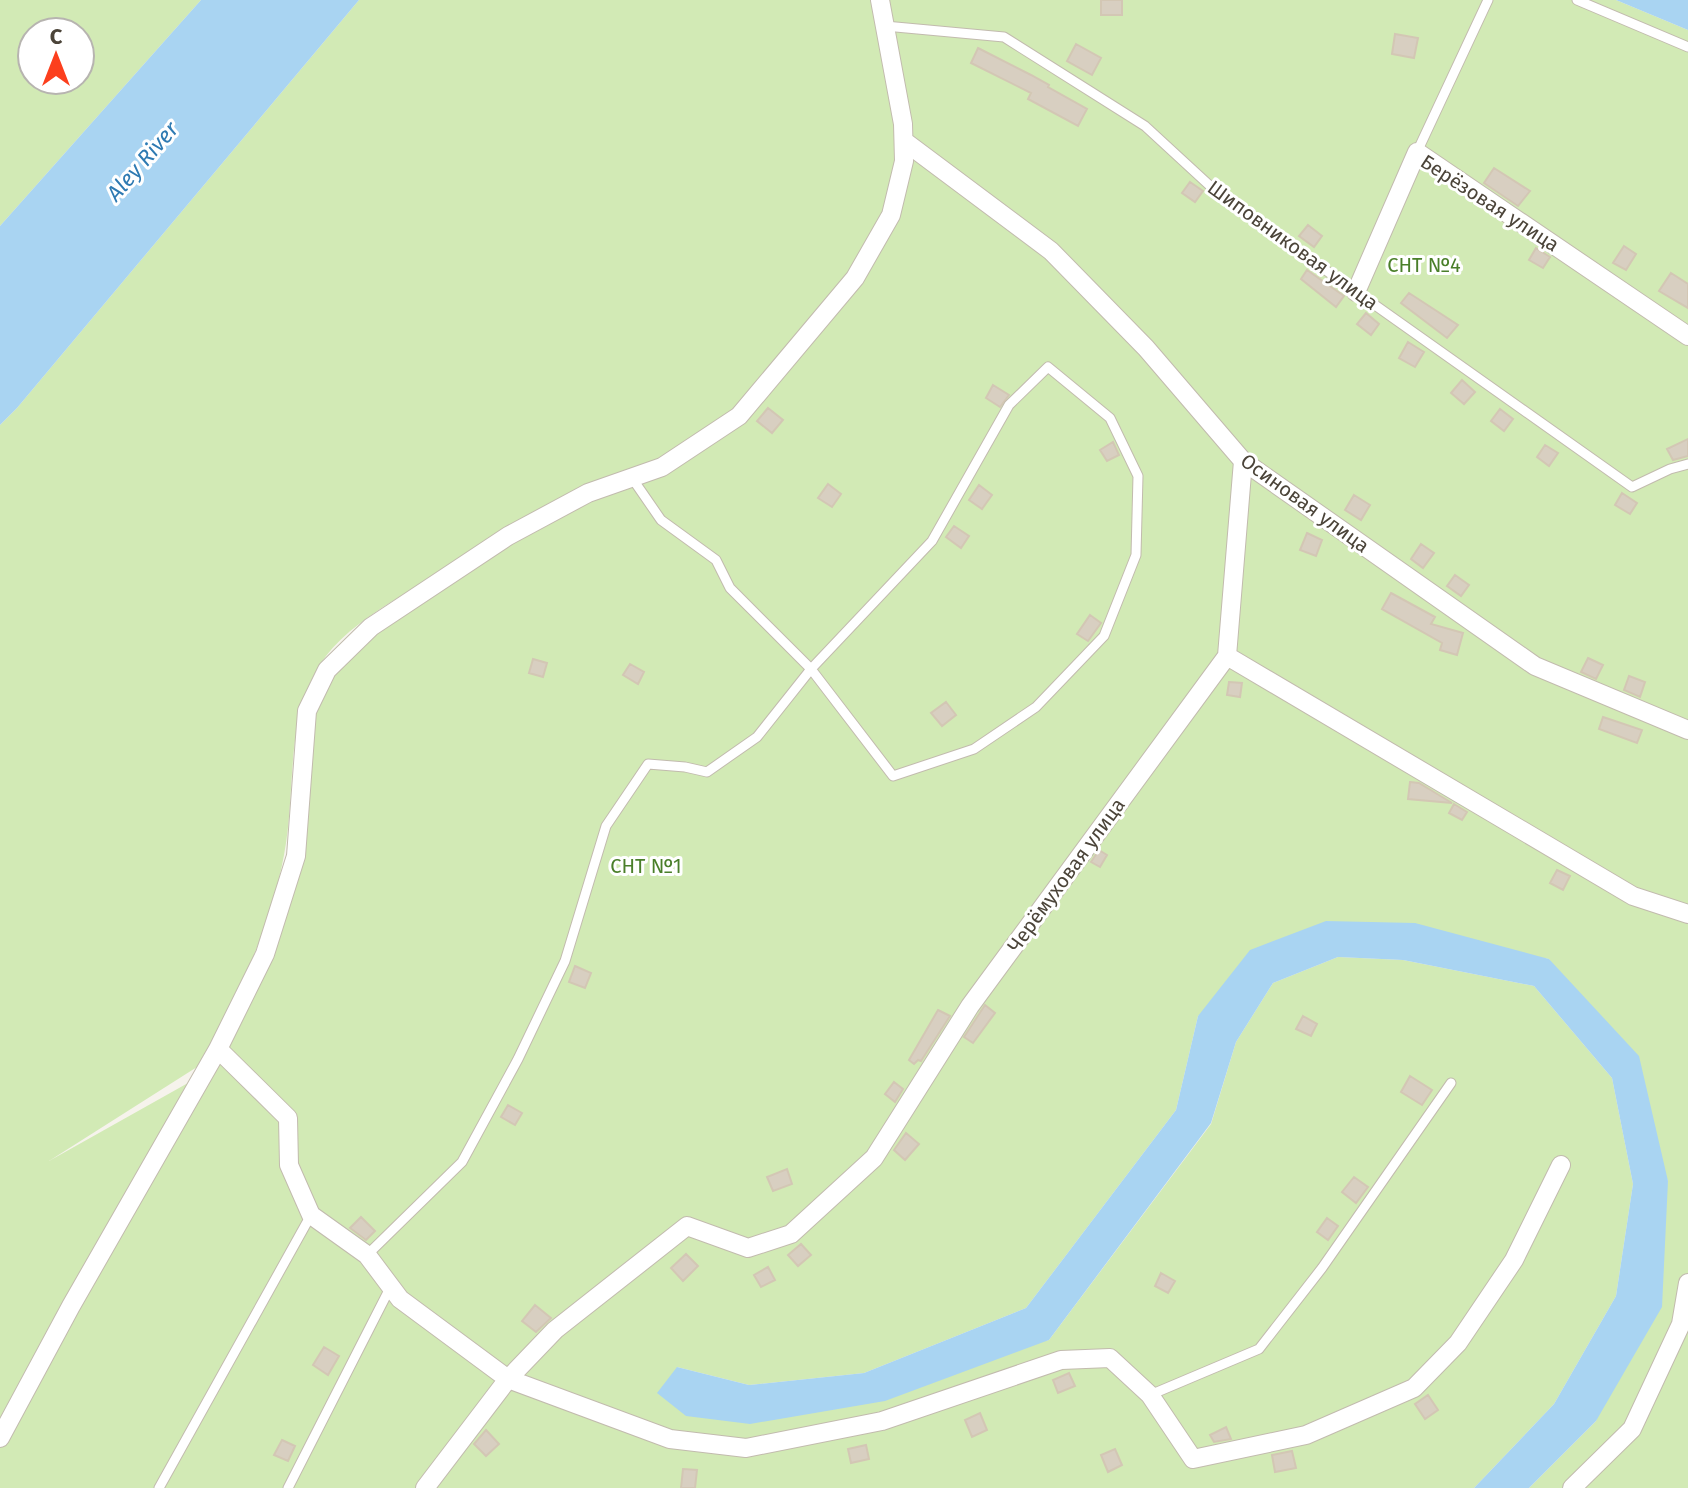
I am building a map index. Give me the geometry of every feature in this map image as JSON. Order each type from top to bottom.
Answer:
[{"type":"street","points":[[0,1438],[71,1306],[218,1049],[265,954],[296,856],[307,711],[327,670],[371,627],[508,536],[588,493],[662,467],[739,416],[855,278],[891,215],[904,161],[903,124],[880,0]]},
{"type":"street","name":"Осиновая улица","points":[[904,141],[1051,251],[1146,348],[1243,461],[1535,666],[1688,730]]},
{"type":"street","name":"Берёзовая улица","points":[[1356,292],[1417,152],[1688,336]]},
{"type":"street","points":[[1243,461],[1227,656],[1633,896],[1688,914]]},
{"type":"street","name":"Черёмуховая улица","points":[[508,1379],[555,1330],[687,1226],[748,1248],[791,1234],[874,1158],[970,1006],[1227,656]]},
{"type":"street","points":[[218,1049],[288,1118],[289,1165],[311,1215],[367,1255],[400,1299],[508,1379],[670,1439],[746,1448],[882,1421],[1061,1360],[1110,1358],[1150,1395],[1193,1459],[1306,1435],[1414,1388],[1458,1343],[1514,1260],[1561,1165]]},
{"type":"street","points":[[1572,1488],[1632,1429],[1681,1324],[1688,1283]]},
{"type":"street","points":[[425,1488],[508,1379]]},
{"type":"lane","points":[[1417,152],[1488,0]]},
{"type":"lane","points":[[1577,0],[1688,47]]},
{"type":"lane","name":"Шиповниковая улица","points":[[885,26],[1004,37],[1145,126],[1221,196],[1632,487],[1688,464]]},
{"type":"lane","points":[[367,1255],[462,1162],[518,1059],[565,961],[606,826],[648,764],[707,772],[757,737],[811,669],[932,541],[1009,405],[1048,367],[1110,418],[1138,476],[1136,555],[1104,636],[1036,707],[974,749],[893,776],[811,669],[730,588],[716,560],[661,520],[632,478]]},
{"type":"lane","points":[[1150,1395],[1259,1349],[1322,1268],[1451,1083]]},
{"type":"lane","points":[[159,1488],[311,1215]]},
{"type":"lane","points":[[288,1488],[391,1287]]},
{"type":"green space","points":[[0,0],[201,0],[0,226]]},
{"type":"green space","points":[[359,0],[1616,0],[1688,30],[1688,1488],[1529,1488],[1596,1421],[1668,1181],[1549,959],[1327,921],[1198,1016],[1176,1110],[1026,1308],[864,1373],[749,1385],[677,1367],[686,1416],[1049,1340],[1211,1124],[1236,1042],[1273,983],[1338,957],[1403,960],[1534,986],[1612,1078],[1633,1184],[1616,1296],[1554,1404],[1474,1488],[0,1488],[0,425]],"holes":[[[497,543],[372,631],[337,666],[307,711],[296,856],[218,1049],[204,1074],[49,1161],[197,1067],[225,1020],[271,908],[288,830],[297,727],[312,678],[326,656],[341,639],[382,608]]]},
{"type":"water","name":"Aley River","points":[[201,0],[359,0],[0,425],[0,226]]},
{"type":"water","points":[[1616,0],[1688,0],[1688,30]]},
{"type":"water","points":[[1326,921],[1415,923],[1549,959],[1639,1056],[1668,1181],[1662,1307],[1596,1421],[1529,1488],[1474,1488],[1554,1404],[1616,1296],[1633,1184],[1612,1078],[1534,986],[1403,960],[1338,957],[1273,983],[1236,1042],[1211,1123],[1049,1340],[885,1401],[750,1424],[686,1416],[657,1393],[677,1367],[749,1385],[864,1373],[1026,1308],[1176,1110],[1198,1016],[1250,950]]},
{"type":"building","points":[[1101,0],[1122,0],[1122,15],[1101,15]]},
{"type":"building","points":[[1395,34],[1418,38],[1414,58],[1392,54]]},
{"type":"building","points":[[1076,44],[1101,58],[1092,75],[1067,61]]},
{"type":"building","points":[[978,48],[1087,109],[1078,126],[1028,99],[1031,93],[971,63]]},
{"type":"building","points":[[1494,168],[1530,191],[1518,206],[1484,183]]},
{"type":"building","points":[[1190,182],[1203,191],[1195,202],[1182,193]]},
{"type":"building","points":[[1308,225],[1322,236],[1314,247],[1299,236]]},
{"type":"building","points":[[1624,246],[1636,254],[1626,270],[1613,263]]},
{"type":"building","points":[[1536,248],[1550,257],[1543,268],[1529,260]]},
{"type":"building","points":[[1307,270],[1344,296],[1336,307],[1301,279]]},
{"type":"building","points":[[1671,273],[1688,284],[1688,308],[1659,291]]},
{"type":"building","points":[[1409,293],[1458,325],[1447,338],[1401,303]]},
{"type":"building","points":[[1366,313],[1379,324],[1371,335],[1357,324]]},
{"type":"building","points":[[1408,342],[1424,352],[1415,367],[1399,358]]},
{"type":"building","points":[[1462,380],[1475,392],[1464,404],[1451,393]]},
{"type":"building","points":[[993,385],[1009,395],[1000,407],[986,398]]},
{"type":"building","points":[[768,408],[783,420],[772,433],[757,421]]},
{"type":"building","points":[[1500,409],[1513,419],[1504,431],[1491,421]]},
{"type":"building","points":[[1688,439],[1688,456],[1673,460],[1667,449]]},
{"type":"building","points":[[1113,442],[1119,455],[1107,461],[1100,450]]},
{"type":"building","points":[[1545,445],[1558,453],[1549,466],[1537,457]]},
{"type":"building","points":[[828,484],[841,494],[832,507],[818,498]]},
{"type":"building","points":[[979,485],[992,495],[982,509],[969,500]]},
{"type":"building","points":[[1622,493],[1637,503],[1630,514],[1615,505]]},
{"type":"building","points":[[1354,495],[1370,505],[1361,520],[1345,510]]},
{"type":"building","points":[[954,526],[969,536],[961,548],[946,537]]},
{"type":"building","points":[[1307,533],[1322,540],[1316,556],[1300,550]]},
{"type":"building","points":[[1421,544],[1434,553],[1423,568],[1411,559]]},
{"type":"building","points":[[1455,575],[1469,585],[1461,596],[1447,586]]},
{"type":"building","points":[[1391,593],[1435,617],[1431,624],[1463,633],[1457,655],[1440,650],[1442,643],[1382,609]]},
{"type":"building","points":[[1090,615],[1101,623],[1088,641],[1077,634]]},
{"type":"building","points":[[1588,658],[1603,665],[1596,679],[1581,672]]},
{"type":"building","points":[[533,659],[547,663],[543,677],[529,673]]},
{"type":"building","points":[[630,664],[644,672],[638,684],[623,675]]},
{"type":"building","points":[[1629,676],[1645,682],[1640,697],[1624,690]]},
{"type":"building","points":[[1229,682],[1242,683],[1240,697],[1227,695]]},
{"type":"building","points":[[946,702],[956,715],[942,726],[931,713]]},
{"type":"building","points":[[1603,717],[1642,730],[1637,743],[1599,729]]},
{"type":"building","points":[[1410,782],[1419,783],[1452,803],[1408,799]]},
{"type":"building","points":[[1454,804],[1467,812],[1462,820],[1449,813]]},
{"type":"building","points":[[1099,850],[1107,855],[1100,867],[1091,862]]},
{"type":"building","points":[[1557,870],[1570,876],[1563,890],[1550,883]]},
{"type":"building","points":[[575,966],[591,973],[585,988],[569,982]]},
{"type":"building","points":[[985,1005],[995,1013],[973,1043],[964,1037]]},
{"type":"building","points":[[938,1010],[950,1016],[921,1061],[914,1064],[909,1060]]},
{"type":"building","points":[[1303,1016],[1317,1024],[1311,1036],[1296,1029]]},
{"type":"building","points":[[1410,1076],[1432,1090],[1422,1105],[1401,1092]]},
{"type":"building","points":[[894,1082],[903,1089],[895,1102],[885,1094]]},
{"type":"building","points":[[508,1105],[522,1113],[515,1125],[501,1117]]},
{"type":"building","points":[[906,1133],[919,1144],[905,1160],[894,1150]]},
{"type":"building","points":[[787,1169],[792,1184],[773,1191],[767,1177]]},
{"type":"building","points":[[1354,1177],[1368,1187],[1356,1203],[1342,1192]]},
{"type":"building","points":[[361,1217],[375,1231],[366,1240],[350,1228]]},
{"type":"building","points":[[1327,1218],[1338,1226],[1328,1240],[1317,1232]]},
{"type":"building","points":[[801,1244],[811,1255],[798,1266],[788,1255]]},
{"type":"building","points":[[686,1254],[698,1266],[683,1281],[671,1268]]},
{"type":"building","points":[[768,1267],[775,1280],[761,1287],[754,1275]]},
{"type":"building","points":[[1161,1273],[1175,1281],[1168,1293],[1155,1286]]},
{"type":"building","points":[[535,1305],[551,1318],[536,1332],[522,1321]]},
{"type":"building","points":[[324,1347],[339,1356],[328,1375],[313,1365]]},
{"type":"building","points":[[1069,1373],[1075,1386],[1058,1393],[1053,1380]]},
{"type":"building","points":[[1428,1395],[1438,1410],[1425,1419],[1415,1404]]},
{"type":"building","points":[[980,1413],[987,1430],[972,1437],[965,1420]]},
{"type":"building","points":[[1226,1427],[1231,1439],[1214,1442],[1210,1435]]},
{"type":"building","points":[[486,1430],[499,1444],[486,1456],[474,1444]]},
{"type":"building","points":[[282,1440],[295,1446],[288,1461],[274,1455]]},
{"type":"building","points":[[866,1445],[869,1459],[851,1463],[848,1449]]},
{"type":"building","points":[[1115,1449],[1122,1465],[1108,1472],[1101,1455]]},
{"type":"building","points":[[1292,1451],[1296,1468],[1275,1472],[1272,1455]]},
{"type":"building","points":[[683,1469],[697,1470],[695,1488],[681,1488]]},
{"type":"park label","name":"СНТ №4","points":[[1424,265]]},
{"type":"park label","name":"СНТ №1","points":[[646,866]]}]
